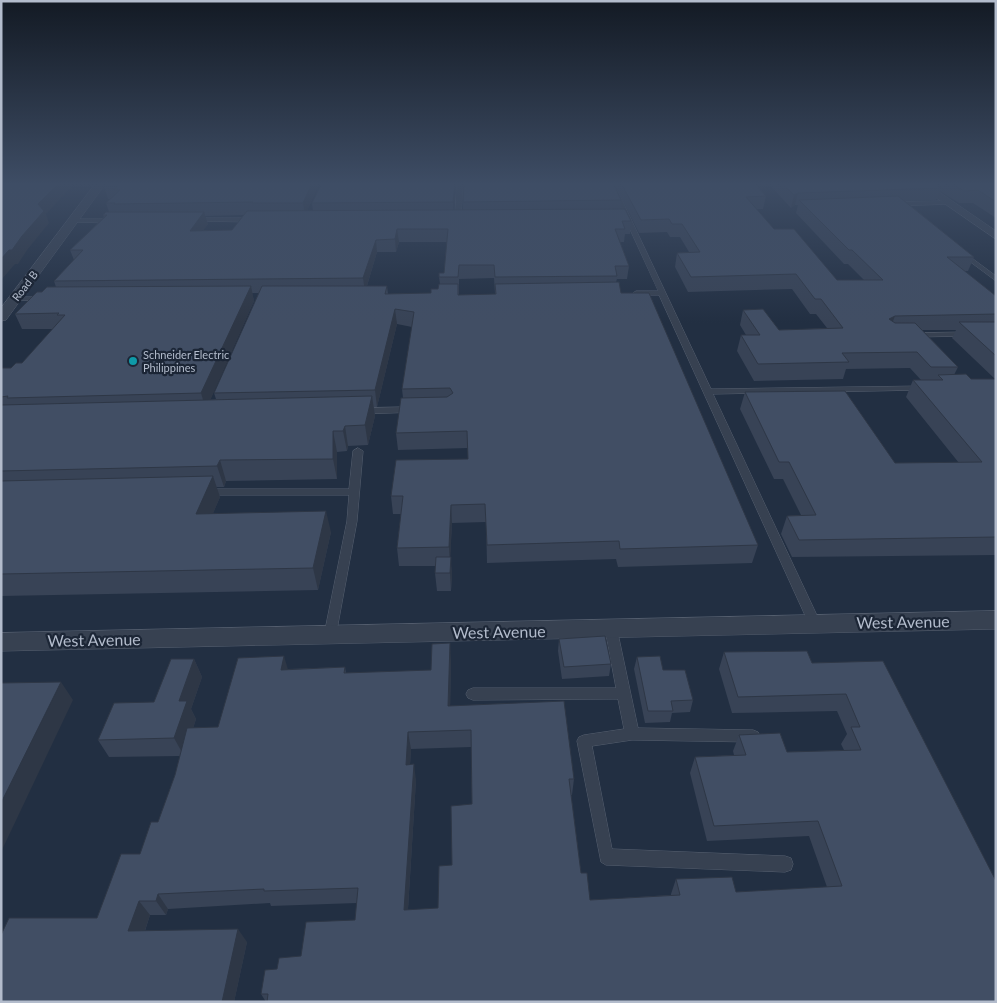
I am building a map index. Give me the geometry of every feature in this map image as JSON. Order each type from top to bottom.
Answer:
[{"type":"street","name":"Road B","points":[[1,317],[67,230]]},
{"type":"street","name":"West Avenue","points":[[1,642],[996,620]]},
{"type":"lane","points":[[632,230],[816,624]]},
{"type":"lane","points":[[956,248],[996,279]]},
{"type":"lane","points":[[624,294],[663,293]]},
{"type":"lane","points":[[15,299],[54,298]]},
{"type":"lane","points":[[908,335],[976,334]]},
{"type":"lane","points":[[707,392],[936,387]]},
{"type":"lane","points":[[349,412],[418,410]]},
{"type":"lane","points":[[330,635],[352,521],[358,451]]},
{"type":"lane","points":[[197,493],[354,492]]},
{"type":"lane","points":[[611,629],[632,734]]},
{"type":"lane","points":[[473,694],[624,693]]},
{"type":"lane","points":[[753,736],[632,734],[584,741],[606,857],[785,864]]},
{"type":"building","points":[[1,230],[27,230],[12,250],[9,250],[1,259]]},
{"type":"building","points":[[91,230],[397,230],[395,239],[376,240],[363,278],[54,281],[83,250],[70,250]]},
{"type":"building","points":[[448,230],[615,230],[629,266],[615,266],[617,276],[495,277],[494,265],[459,265],[458,277],[439,277],[439,273],[444,273]]},
{"type":"building","points":[[686,230],[795,230],[837,280],[883,280],[829,230],[940,230],[974,257],[947,257],[996,296],[996,314],[895,316],[889,319],[895,323],[915,323],[958,367],[931,367],[917,352],[842,353],[849,362],[758,364],[741,335],[760,335],[743,310],[763,309],[779,330],[843,328],[821,299],[815,299],[796,274],[691,277],[677,253],[700,252]]},
{"type":"building","points":[[619,282],[621,293],[649,293],[758,545],[620,549],[619,541],[487,545],[485,504],[451,505],[449,547],[397,548],[403,496],[391,496],[396,460],[468,459],[467,431],[396,433],[401,398],[447,397],[453,393],[450,388],[402,389],[414,312],[395,309],[375,390],[214,393],[262,286],[387,286],[385,294],[431,293],[431,289],[438,289],[439,284],[458,284],[458,295],[496,294],[495,284]]},
{"type":"building","name":"Schneider Electric Philippines","points":[[251,286],[201,393],[1,397],[1,368],[11,368],[16,363],[22,363],[65,315],[57,315],[59,313],[15,314],[37,292],[42,292],[47,287]]},
{"type":"building","points":[[959,322],[996,322],[996,356]]},
{"type":"building","points":[[966,374],[971,379],[996,379],[996,537],[799,540],[787,516],[816,515],[789,462],[779,462],[745,392],[845,391],[895,463],[982,462],[913,380],[943,380],[938,375]]},
{"type":"building","points":[[372,396],[365,425],[345,426],[343,431],[333,431],[333,459],[220,460],[217,466],[1,471],[1,405]]},
{"type":"building","points":[[213,476],[196,514],[326,511],[313,568],[1,574],[1,481]]},
{"type":"building","points":[[436,557],[451,557],[450,573],[435,573]]},
{"type":"building","points":[[605,636],[611,664],[564,667],[559,639]]},
{"type":"building","points":[[450,643],[448,706],[564,701],[574,779],[569,779],[581,873],[587,873],[590,900],[680,895],[676,879],[732,877],[736,892],[842,886],[818,821],[714,826],[695,757],[746,755],[739,735],[780,733],[787,752],[861,750],[851,727],[860,727],[846,694],[738,697],[724,652],[807,651],[812,663],[883,661],[996,881],[996,1002],[267,1002],[268,994],[261,994],[265,970],[277,969],[279,958],[301,956],[306,922],[355,920],[358,888],[264,891],[264,889],[158,894],[156,901],[139,901],[128,931],[238,929],[222,1002],[1,1002],[1,935],[9,918],[97,918],[121,854],[140,854],[151,822],[158,822],[175,775],[187,728],[218,727],[238,658],[284,656],[281,670],[345,667],[344,673],[431,670],[432,644]],"holes":[[[471,730],[472,804],[451,806],[452,865],[439,866],[438,908],[404,910],[414,764],[406,765],[408,732]]]},
{"type":"building","points":[[660,656],[663,670],[685,670],[693,700],[671,701],[673,711],[648,711],[637,657]]},
{"type":"building","points":[[171,659],[194,659],[179,701],[187,701],[174,738],[98,740],[114,703],[154,702]]},
{"type":"building","points":[[61,682],[1,803],[1,683]]},
{"type":"place","name":"Schneider Electric Philippines","points":[[133,361]]}]
